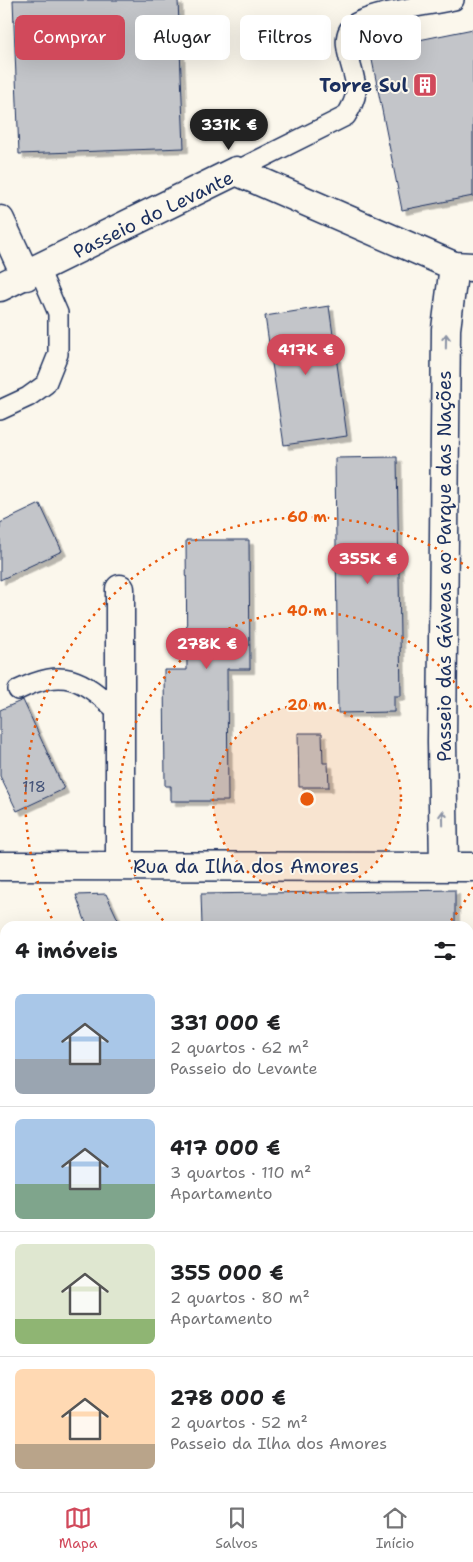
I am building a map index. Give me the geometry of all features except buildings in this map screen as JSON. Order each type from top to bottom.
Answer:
[{"type":"street","name":"Passeio do Levante","points":[[0,287],[236,171],[464,267]]},
{"type":"street","points":[[0,220],[32,272]]},
{"type":"street","name":"Passeio das Gáveas ao Parque das Nações","points":[[444,867],[442,732],[446,329],[464,267]]},
{"type":"street","points":[[120,589],[120,866]]},
{"type":"street","name":"Rua da Ilha dos Amores","points":[[7,870],[120,866],[473,867]]},
{"type":"lane","points":[[236,171],[346,116],[353,105],[357,90],[347,44],[347,33],[354,24],[369,18],[454,0]]},
{"type":"lane","points":[[0,410],[28,397],[46,384],[58,354],[58,313],[32,272]]},
{"type":"lane","points":[[18,690],[36,681],[58,676],[75,680],[98,695],[120,713]]},
{"type":"place","name":"Torre Sul","points":[[425,85]]}]
